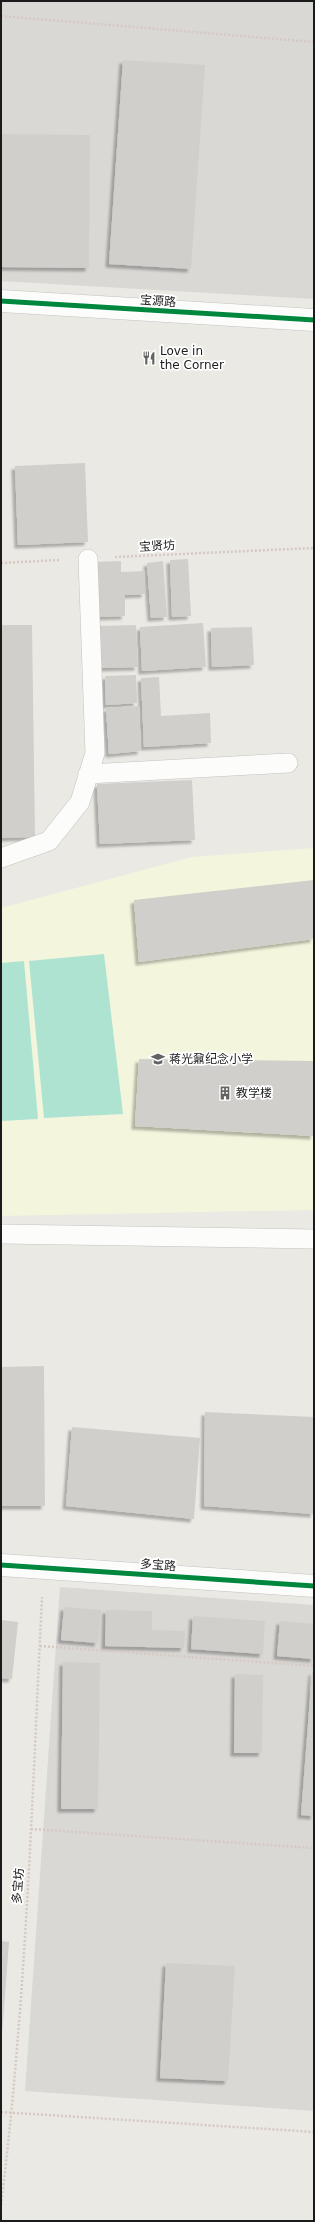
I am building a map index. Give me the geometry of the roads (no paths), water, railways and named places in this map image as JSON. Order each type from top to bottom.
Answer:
[{"type":"street","name":"宝源路","points":[[1,301],[314,320]]},
{"type":"street","name":"多宝路","points":[[1,1565],[314,1586]]},
{"type":"lane","points":[[1,858],[49,841],[80,802],[95,753],[88,559]]},
{"type":"lane","points":[[88,774],[288,763]]},
{"type":"lane","points":[[1,1234],[314,1239]]},
{"type":"place","name":"Love in the Corner","points":[[149,358]]},
{"type":"place","name":"蒋光鼐纪念小学","points":[[158,1059]]},
{"type":"place","name":"教学楼","points":[[225,1093]]}]
